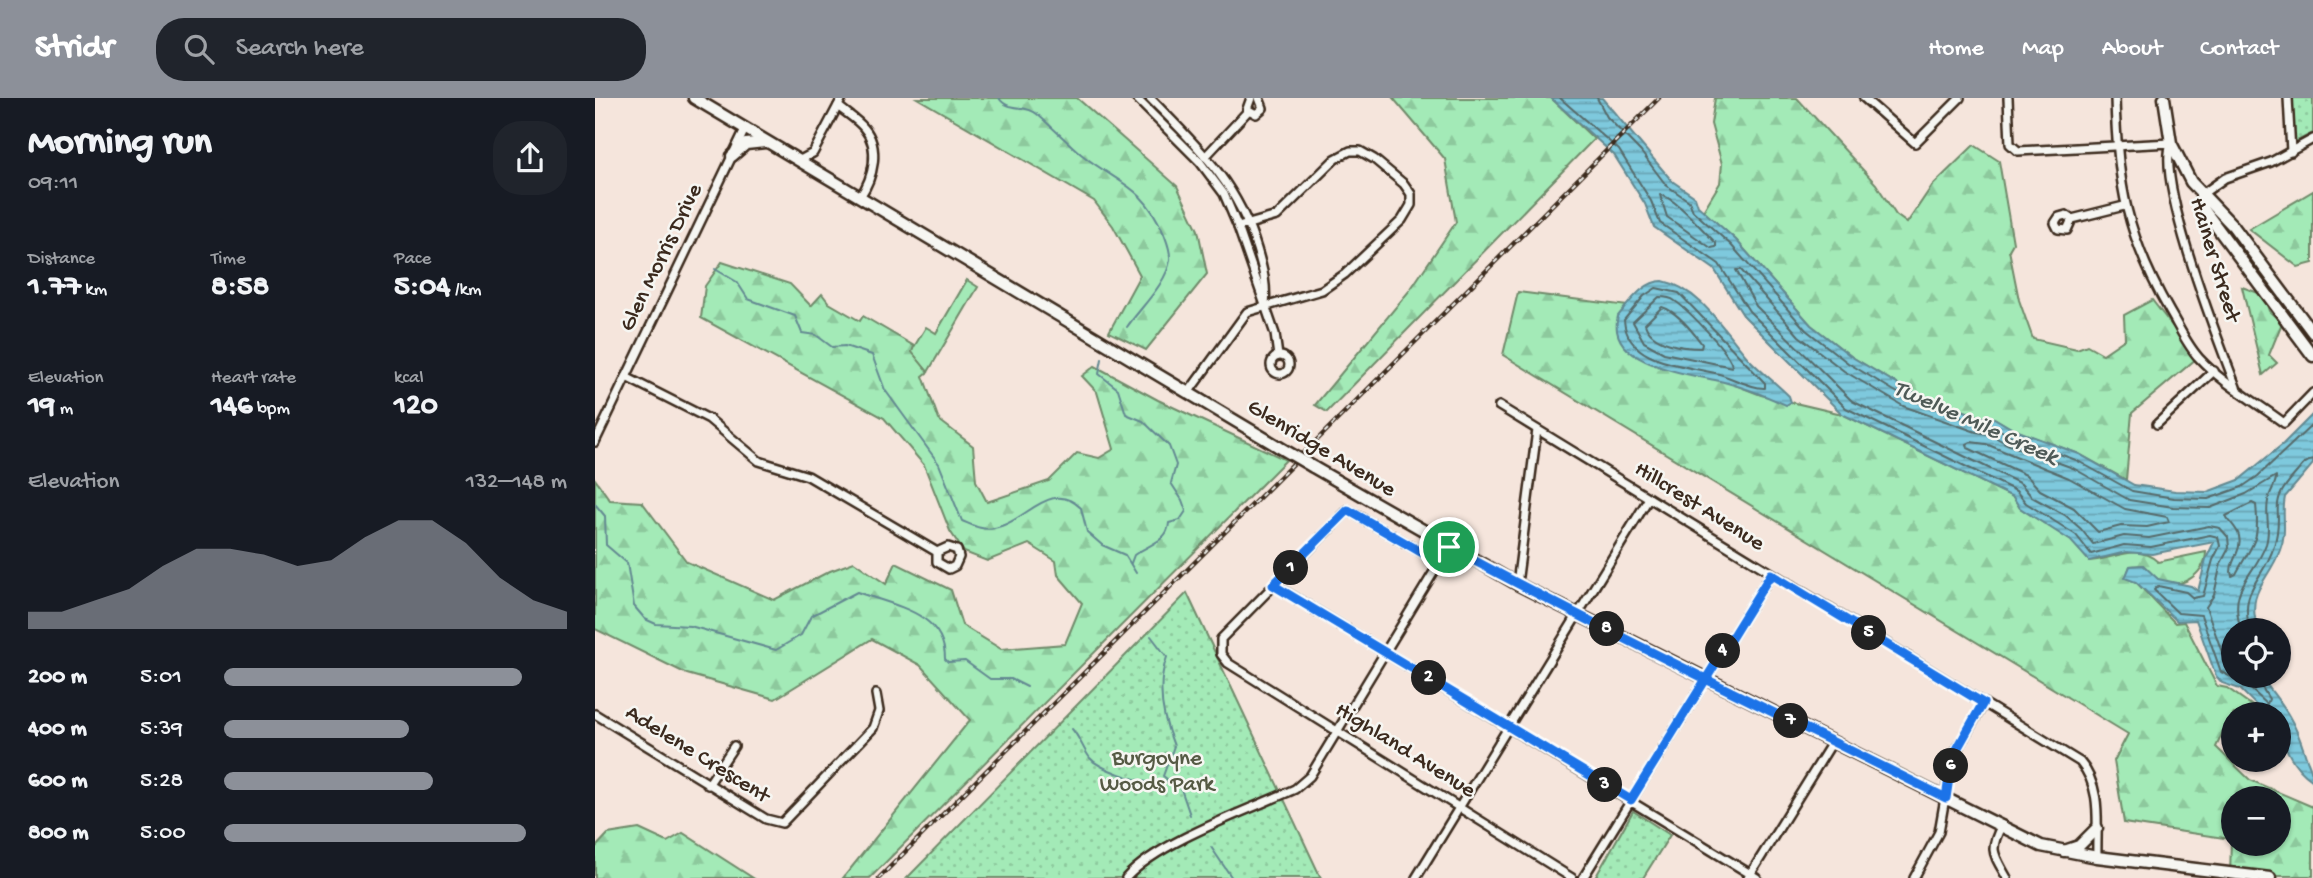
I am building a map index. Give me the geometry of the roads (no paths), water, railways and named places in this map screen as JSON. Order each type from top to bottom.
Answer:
[{"type":"main road","name":"Glenridge Avenue","points":[[694,98],[1449,547],[1517,584],[1946,798],[2058,852],[2270,878]]},
{"type":"main road","points":[[2164,98],[2171,143],[2191,182],[2201,195],[2213,201],[2313,333]]},
{"type":"main road","points":[[732,156],[746,144],[769,143]]},
{"type":"main road","points":[[2201,195],[2203,210],[2313,356]]},
{"type":"main road","points":[[2058,852],[2079,846],[2097,828]]},
{"type":"street","points":[[800,160],[813,153],[842,98]]},
{"type":"street","points":[[1150,98],[1207,156],[1229,184],[1249,224],[1267,285],[1265,307]]},
{"type":"street","points":[[1200,162],[1248,111],[1247,103],[1251,98]]},
{"type":"street","points":[[1248,111],[1256,114],[1261,112],[1264,105],[1259,98]]},
{"type":"street","points":[[1864,98],[1915,144],[1960,98]]},
{"type":"street","points":[[2008,98],[2010,144],[2013,149],[2171,143]]},
{"type":"street","points":[[2115,98],[2116,145],[2124,206],[2150,278],[2188,343],[2214,372],[2284,423],[2313,393]]},
{"type":"street","points":[[2288,98],[2291,152]]},
{"type":"street","points":[[1138,99],[1200,162],[1224,194],[1238,226],[1279,356]]},
{"type":"street","points":[[838,106],[864,128],[871,146],[870,182],[860,197]]},
{"type":"street","name":"Glen Morris Drive","points":[[595,442],[745,128]]},
{"type":"street","points":[[2201,195],[2225,178],[2291,152],[2313,139]]},
{"type":"street","name":"Hainer Street","points":[[2171,143],[2167,153],[2173,190],[2194,276],[2236,387]]},
{"type":"street","points":[[1188,393],[1247,312],[1322,290],[1345,274],[1402,220],[1411,205],[1411,194],[1404,184],[1374,159],[1360,151],[1350,150],[1335,159],[1277,216],[1238,226]]},
{"type":"street","points":[[2072,219],[2124,206]]},
{"type":"street","points":[[2157,424],[2214,372]]},
{"type":"street","points":[[626,377],[709,419],[759,461],[811,478],[937,552]]},
{"type":"street","name":"Hillcrest Avenue","points":[[1499,406],[2080,762],[2092,776],[2096,793],[2097,857]]},
{"type":"street","points":[[1517,584],[1537,430]]},
{"type":"street","points":[[1416,878],[1649,498]]},
{"type":"street","points":[[1440,563],[1348,510],[1273,585],[1631,800],[1752,877],[1833,741]]},
{"type":"street","points":[[1126,878],[1134,869],[1177,844],[1295,789],[1310,776],[1449,547]]},
{"type":"street","points":[[1583,878],[1771,574]]},
{"type":"street","name":"Highland Avenue","points":[[1273,585],[1221,639],[1221,653],[1228,663],[1572,878]]},
{"type":"street","name":"Adelene Crescent","points":[[595,714],[766,820],[782,823],[873,728],[879,711],[876,694]]},
{"type":"street","points":[[1914,878],[1940,832],[1952,758],[1983,703]]},
{"type":"street","points":[[708,785],[734,746]]},
{"type":"street","points":[[2002,825],[1992,844],[1992,851],[2007,878]]},
{"type":"water","name":"Twelve Mile Creek","points":[[1551,98],[1602,98],[1672,181],[1695,197],[1698,206],[1736,240],[1811,325],[1852,357],[1909,391],[1981,417],[1994,418],[2013,429],[2079,454],[2134,485],[2207,492],[2239,480],[2283,444],[2313,414],[2313,464],[2285,497],[2282,543],[2256,596],[2255,618],[2221,618],[2221,682],[2216,676],[2196,620],[2177,621],[2136,582],[2125,578],[2130,566],[2143,565],[2158,579],[2191,586],[2198,591],[2206,559],[2214,542],[2152,554],[2126,552],[2089,561],[2071,541],[2020,508],[2013,497],[1842,414],[1743,315],[1714,269],[1654,227],[1645,204],[1614,155]]},
{"type":"water","points":[[1663,281],[1677,285],[1711,312],[1748,358],[1789,396],[1791,402],[1786,405],[1733,385],[1668,370],[1635,355],[1623,345],[1617,332],[1618,316],[1643,288]]},
{"type":"water","points":[[2237,688],[2269,688],[2280,702],[2253,702]]},
{"type":"water","points":[[2291,720],[2311,769],[2313,781],[2293,760]]},
{"type":"waterway","points":[[999,98],[1007,105],[1037,114],[1081,154],[1129,187],[1156,217],[1169,250],[1168,269],[1159,286],[1127,327]]},
{"type":"waterway","points":[[715,269],[737,282],[748,299],[795,316],[802,333],[816,335],[832,347],[845,346],[872,355],[885,390],[939,464],[962,521],[990,529],[1006,524],[1049,500],[1070,500],[1081,508],[1087,532],[1102,545],[1125,555],[1136,573]]},
{"type":"waterway","points":[[1102,359],[1099,374],[1118,389],[1126,414],[1143,421],[1169,446],[1176,465],[1171,483],[1186,511],[1180,520],[1169,523],[1161,539],[1134,555],[1131,563]]},
{"type":"waterway","points":[[595,504],[605,516],[606,545],[627,563],[634,606],[645,619],[656,624],[690,626],[776,650],[801,635],[811,616],[857,592],[901,607],[927,621],[943,643],[945,659],[948,662],[965,661],[990,679],[1011,679],[1027,687]]},
{"type":"waterway","points":[[1151,636],[1167,657],[1161,691],[1166,724],[1174,746],[1163,776],[1167,779]]},
{"type":"waterway","points":[[1072,729],[1090,758],[1102,766],[1146,782],[1179,783],[1190,815]]},
{"type":"waterway","points":[[1211,847],[1232,878]]},
{"type":"railway","points":[[879,878],[1659,98]]},
{"type":"park label","name":"Burgoyne Woods Park","points":[[1157,772]]}]
